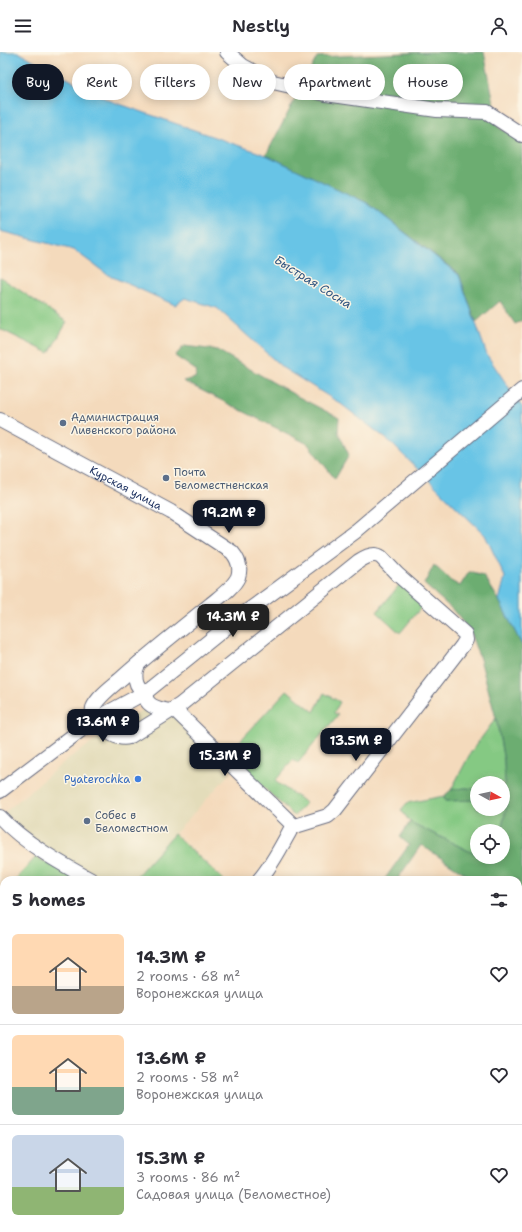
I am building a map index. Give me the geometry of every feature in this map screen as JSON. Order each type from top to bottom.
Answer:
[{"type":"street","points":[[227,52],[243,66],[273,82],[326,94],[437,110],[487,112],[522,135]]},
{"type":"street","points":[[0,791],[94,720],[146,692],[234,621],[356,531],[522,390]]},
{"type":"street","name":"Курская улица","points":[[0,420],[171,512],[232,552],[236,558],[239,568],[238,576],[227,591],[110,688],[98,701],[93,710],[94,720]]},
{"type":"street","points":[[94,720],[115,736],[125,738],[129,737],[172,710],[359,561],[372,555],[378,555],[381,557],[397,574],[466,634],[466,640],[462,646],[335,810],[328,816],[292,827],[263,876]]},
{"type":"street","points":[[139,663],[136,671],[136,682],[140,689],[146,692]]},
{"type":"street","points":[[146,692],[145,697],[149,704],[155,707],[172,710],[294,826]]},
{"type":"street","points":[[0,816],[18,833],[52,858],[84,876]]},
{"type":"shaded area","points":[[142,710],[175,716],[230,773],[137,876],[95,876],[42,846],[4,813],[69,758]]},
{"type":"green space","points":[[431,52],[484,52],[499,128],[522,138],[522,321],[515,324],[500,301],[476,322],[459,274],[367,203],[266,155],[295,100],[385,100],[385,64],[313,64],[317,57]]},
{"type":"green space","points":[[0,277],[67,322],[49,353],[0,329]]},
{"type":"green space","points":[[184,346],[217,350],[295,395],[339,418],[338,432],[349,455],[335,479],[308,444],[183,381],[195,378],[197,371],[175,356]]},
{"type":"green space","points":[[434,565],[451,581],[460,586],[469,572],[484,576],[499,600],[522,645],[522,876],[468,876],[421,845],[400,876],[387,876],[409,845],[400,837],[410,822],[470,852],[470,864],[510,864],[510,824],[503,824],[504,816],[510,816],[510,776],[505,776],[504,761],[497,722],[480,659],[469,630],[452,609],[424,584]]},
{"type":"green space","points":[[400,584],[424,604],[400,633],[377,612]]},
{"type":"green space","points":[[287,690],[314,712],[324,693],[340,702],[334,713],[338,715],[298,763],[293,760],[275,781],[306,803],[294,816],[228,754]]},
{"type":"green space","points":[[496,718],[504,761],[505,776],[470,776],[470,788],[451,790],[471,752]]},
{"type":"green space","points":[[470,788],[470,800],[445,801],[444,796],[451,790]]},
{"type":"green space","points":[[444,796],[445,801],[470,800],[470,816],[504,816],[503,824],[470,824],[470,852],[410,822],[401,810],[407,803]]},
{"type":"green space","points":[[174,834],[220,876],[137,876]]},
{"type":"green space","points":[[36,857],[72,876],[19,876]]},
{"type":"water","name":"Быстрая Сосна","points":[[0,52],[18,52],[40,64],[12,64],[12,100],[64,100],[64,77],[72,81],[72,100],[108,100],[266,155],[367,203],[459,275],[487,355],[522,407],[522,645],[499,600],[505,577],[485,535],[389,441],[341,404],[283,368],[217,308],[185,298],[175,305],[108,275],[74,250],[0,231]]},
{"type":"place","name":"Администрация Ливенского района","points":[[63,423]]},
{"type":"place","name":"Почта Беломестненская","points":[[166,478]]},
{"type":"place","name":"Pyaterochka","points":[[138,779]]},
{"type":"place","name":"Собес в Беломестном","points":[[87,821]]}]
